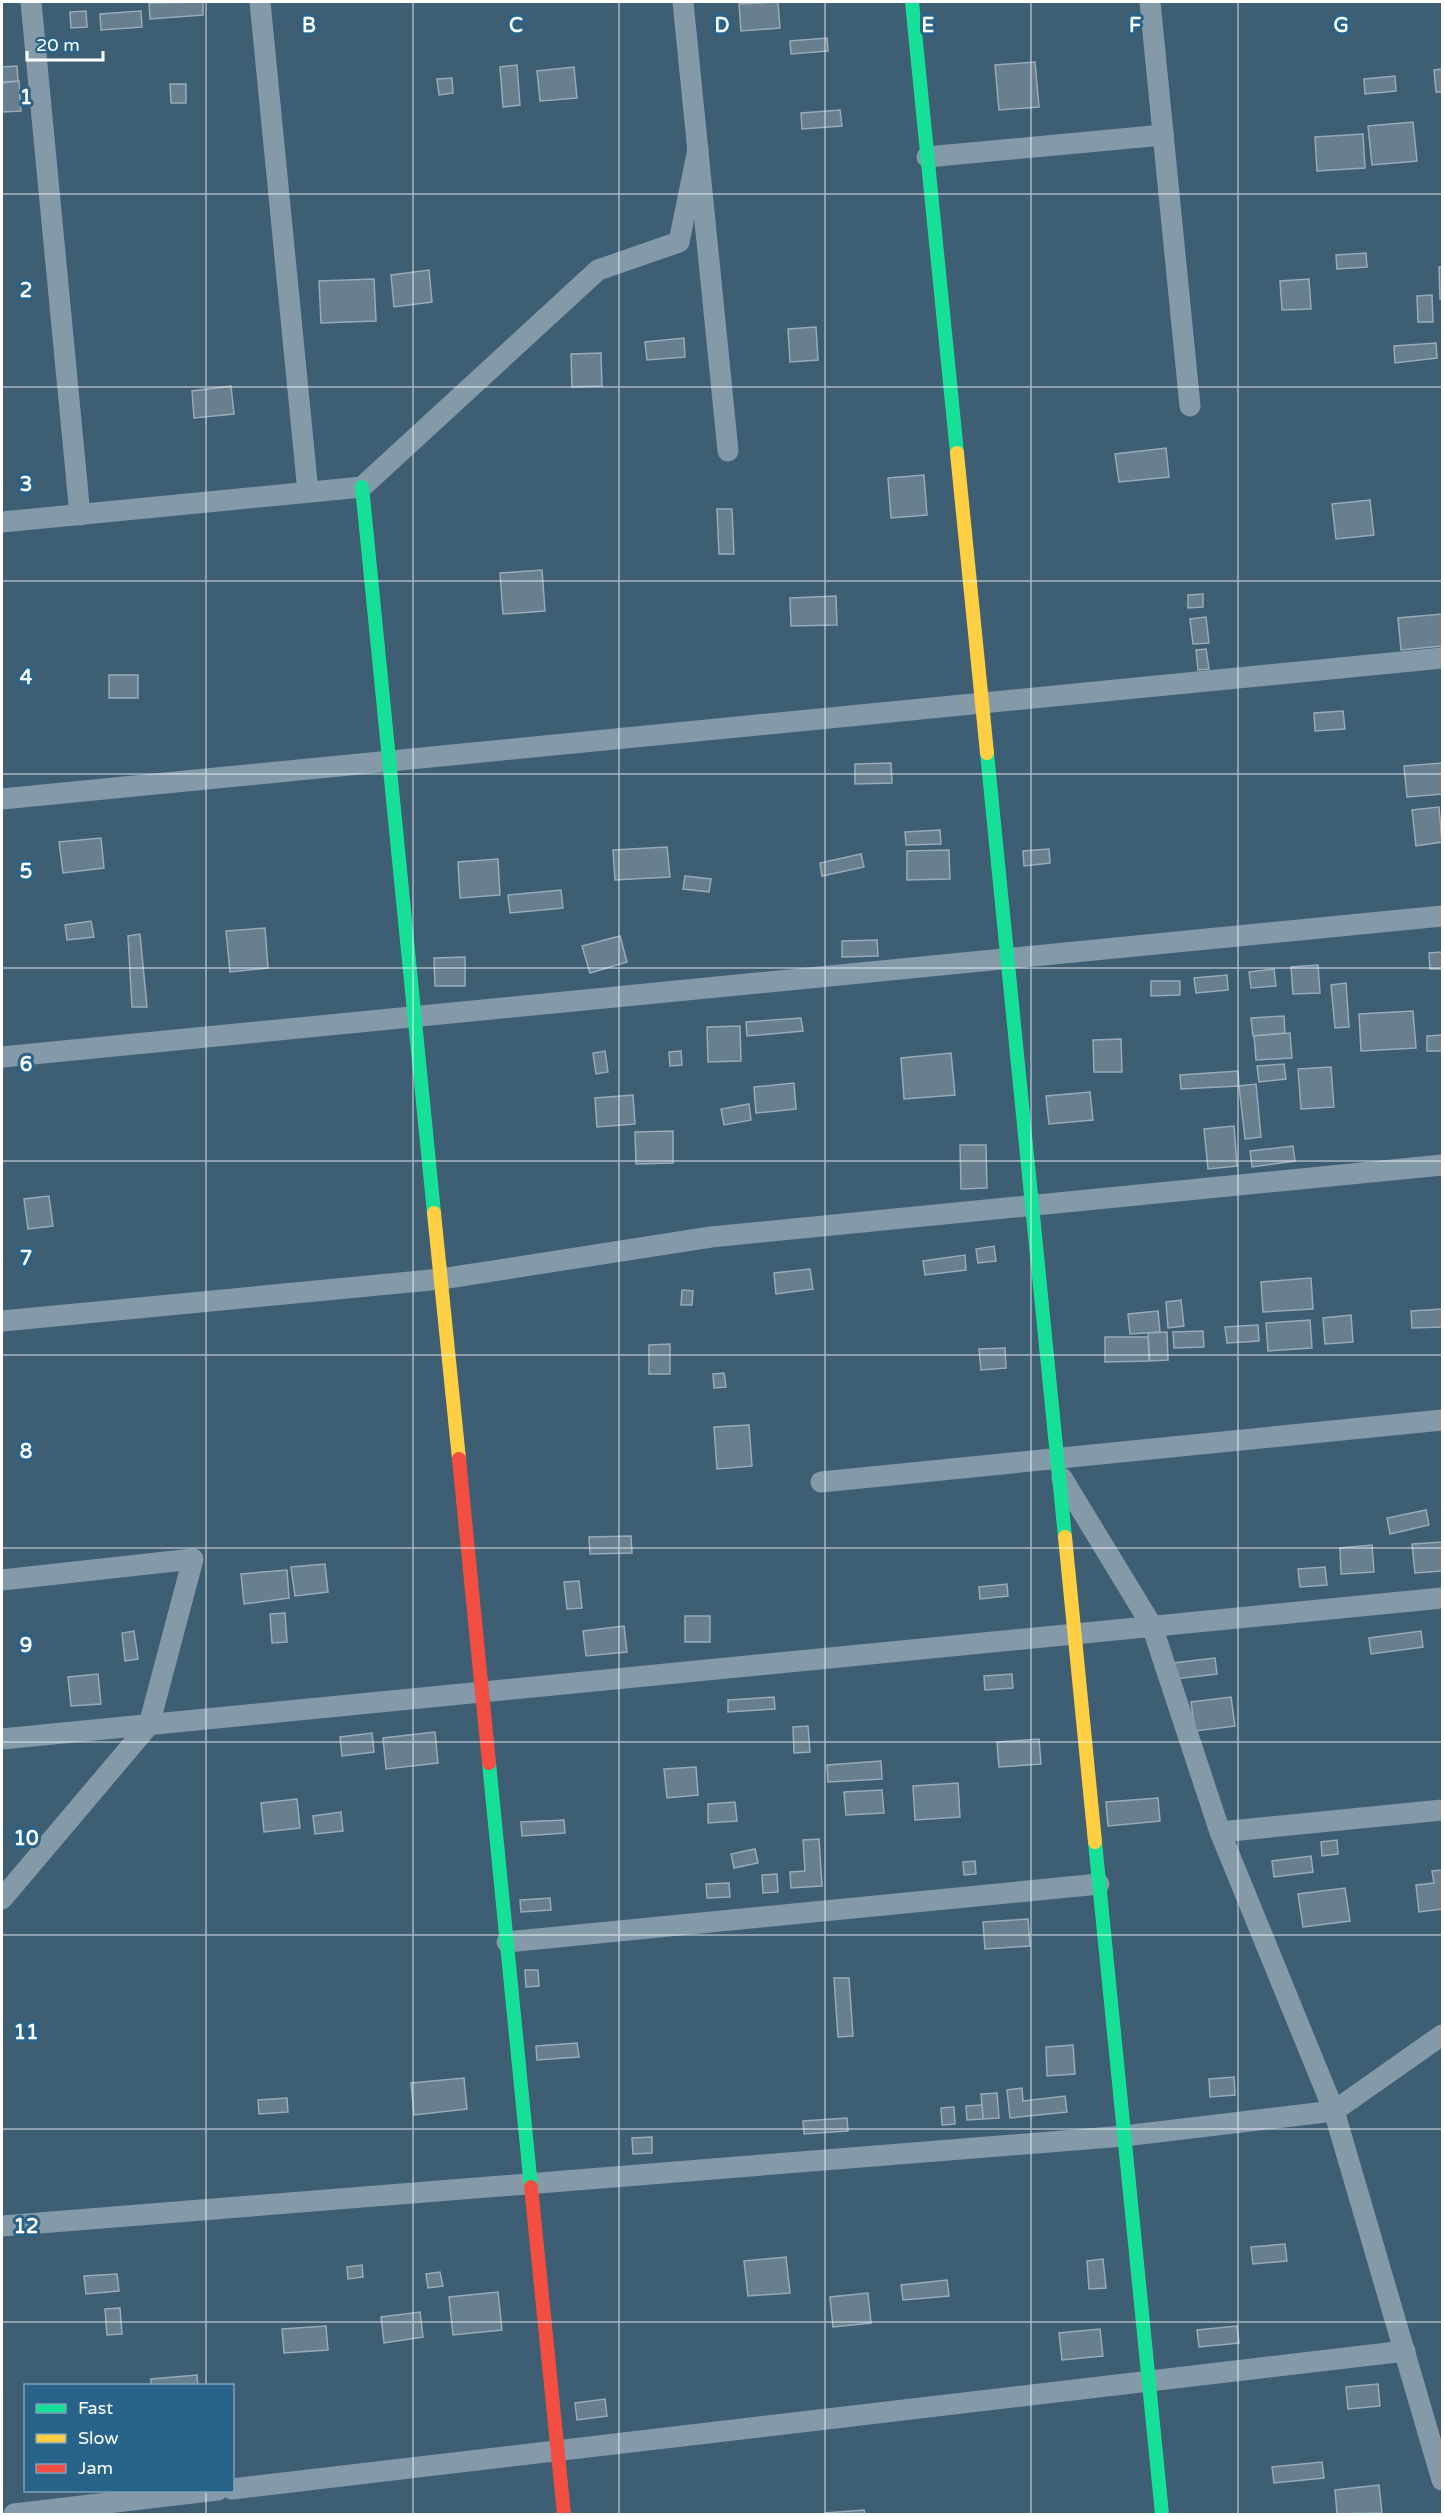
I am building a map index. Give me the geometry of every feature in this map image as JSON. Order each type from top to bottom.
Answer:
[{"type":"street","points":[[31,2],[80,515]]},
{"type":"street","points":[[260,2],[308,492]]},
{"type":"street","points":[[683,2],[728,451]]},
{"type":"street","points":[[912,2],[1162,2514]]},
{"type":"street","points":[[1150,2],[1190,406]]},
{"type":"street","points":[[927,158],[1162,135]]},
{"type":"street","points":[[2,522],[363,487],[598,270],[679,242],[698,149]]},
{"type":"street","points":[[363,487],[564,2514]]},
{"type":"street","points":[[2,799],[1443,658]]},
{"type":"street","points":[[2,1058],[1443,916]]},
{"type":"street","points":[[2,1321],[441,1279],[711,1237],[1443,1165]]},
{"type":"street","points":[[821,1482],[1057,1465],[1443,1420]]},
{"type":"street","points":[[1057,1465],[1152,1626],[1220,1832],[1334,2111],[1441,2468]]},
{"type":"street","points":[[2,1580],[193,1558],[149,1725],[2,1899]]},
{"type":"street","points":[[2,1739],[1443,1598]]},
{"type":"street","points":[[1220,1832],[1443,1810]]},
{"type":"street","points":[[507,1942],[1099,1884]]},
{"type":"street","points":[[2,2226],[1124,2136],[1334,2111],[1443,2035]]},
{"type":"street","points":[[234,2489],[1405,2351]]},
{"type":"street","points":[[14,2514],[201,2492]]},
{"type":"building","points":[[203,2],[203,15],[150,19],[149,3]]},
{"type":"building","points":[[778,2],[780,28],[741,31],[739,4]]},
{"type":"building","points":[[86,11],[87,27],[71,28],[70,12]]},
{"type":"building","points":[[141,11],[142,27],[101,30],[100,14]]},
{"type":"building","points":[[827,38],[828,51],[791,54],[790,41]]},
{"type":"building","points":[[1035,62],[1039,107],[999,110],[995,65]]},
{"type":"building","points":[[517,65],[520,105],[503,107],[500,67]]},
{"type":"building","points":[[17,66],[18,81],[2,82],[2,67]]},
{"type":"building","points":[[574,67],[577,98],[540,101],[537,71]]},
{"type":"building","points":[[1442,69],[1442,92],[1436,92],[1434,70]]},
{"type":"building","points":[[1395,76],[1396,91],[1365,94],[1364,79]]},
{"type":"building","points":[[452,78],[453,93],[439,95],[437,79]]},
{"type":"building","points":[[19,81],[21,111],[2,112],[2,83]]},
{"type":"building","points":[[170,84],[186,84],[186,103],[171,103]]},
{"type":"building","points":[[840,110],[842,126],[802,129],[801,113]]},
{"type":"building","points":[[1413,122],[1417,161],[1372,165],[1368,126]]},
{"type":"building","points":[[1363,134],[1365,168],[1317,171],[1315,137]]},
{"type":"building","points":[[1366,253],[1367,267],[1337,269],[1336,255]]},
{"type":"building","points":[[1439,267],[1442,267],[1442,299],[1440,299]]},
{"type":"building","points":[[429,270],[432,302],[394,307],[391,275]]},
{"type":"building","points":[[374,279],[376,321],[321,323],[319,281]]},
{"type":"building","points":[[1309,279],[1311,309],[1282,310],[1280,281]]},
{"type":"building","points":[[1432,295],[1433,322],[1418,322],[1417,296]]},
{"type":"building","points":[[816,327],[818,360],[790,362],[788,329]]},
{"type":"building","points":[[684,338],[685,357],[647,360],[645,342]]},
{"type":"building","points":[[1436,343],[1437,358],[1395,363],[1394,346]]},
{"type":"building","points":[[601,353],[602,386],[572,387],[571,354]]},
{"type":"building","points":[[231,386],[234,414],[194,418],[192,391]]},
{"type":"building","points":[[1166,448],[1169,477],[1119,482],[1115,454]]},
{"type":"building","points":[[924,475],[927,515],[891,518],[888,478]]},
{"type":"building","points":[[1370,500],[1374,535],[1336,539],[1332,504]]},
{"type":"building","points":[[717,509],[732,509],[734,554],[719,554]]},
{"type":"building","points":[[542,570],[545,611],[503,614],[500,573]]},
{"type":"building","points":[[1203,594],[1203,607],[1188,608],[1188,595]]},
{"type":"building","points":[[836,596],[837,625],[791,626],[790,598]]},
{"type":"building","points":[[1442,614],[1442,646],[1401,650],[1398,618]]},
{"type":"building","points":[[1206,617],[1209,643],[1193,644],[1190,619]]},
{"type":"building","points":[[1206,649],[1209,669],[1198,670],[1196,650]]},
{"type":"building","points":[[109,675],[138,675],[138,698],[109,698]]},
{"type":"building","points":[[1343,711],[1345,729],[1315,731],[1314,713]]},
{"type":"building","points":[[891,763],[892,783],[855,784],[855,764]]},
{"type":"building","points":[[1442,763],[1442,794],[1407,797],[1404,766]]},
{"type":"building","points":[[1439,807],[1442,842],[1416,846],[1412,810]]},
{"type":"building","points":[[940,830],[941,844],[906,845],[905,832]]},
{"type":"building","points":[[101,838],[104,868],[63,873],[59,842]]},
{"type":"building","points":[[667,847],[670,877],[615,880],[613,850]]},
{"type":"building","points":[[1049,849],[1050,863],[1024,866],[1023,851]]},
{"type":"building","points":[[949,850],[950,879],[907,880],[907,851]]},
{"type":"building","points":[[861,854],[864,867],[822,876],[820,863]]},
{"type":"building","points":[[498,859],[500,895],[460,898],[458,862]]},
{"type":"building","points":[[685,876],[711,879],[709,892],[683,889]]},
{"type":"building","points":[[561,890],[563,908],[510,913],[508,895]]},
{"type":"building","points":[[91,921],[94,937],[67,940],[65,925]]},
{"type":"building","points":[[265,928],[268,968],[230,972],[226,931]]},
{"type":"building","points":[[140,934],[147,1007],[132,1007],[128,936]]},
{"type":"building","points":[[620,936],[627,962],[590,973],[582,946]]},
{"type":"building","points":[[877,940],[878,956],[842,957],[842,941]]},
{"type":"building","points":[[1442,952],[1442,969],[1430,969],[1429,953]]},
{"type":"building","points":[[465,957],[465,986],[435,986],[434,958]]},
{"type":"building","points":[[1318,965],[1320,993],[1293,994],[1291,967]]},
{"type":"building","points":[[1274,969],[1276,986],[1251,988],[1249,972]]},
{"type":"building","points":[[1227,975],[1228,990],[1196,993],[1194,978]]},
{"type":"building","points":[[1151,981],[1180,981],[1180,995],[1151,996]]},
{"type":"building","points":[[1346,983],[1349,1027],[1335,1028],[1331,985]]},
{"type":"building","points":[[1413,1011],[1416,1048],[1361,1051],[1359,1014]]},
{"type":"building","points":[[1284,1016],[1285,1033],[1253,1036],[1251,1018]]},
{"type":"building","points":[[801,1018],[803,1031],[747,1036],[746,1022]]},
{"type":"building","points":[[740,1026],[741,1061],[708,1062],[707,1027]]},
{"type":"building","points":[[1290,1033],[1292,1058],[1256,1060],[1254,1036]]},
{"type":"building","points":[[1442,1035],[1442,1051],[1427,1051],[1427,1036]]},
{"type":"building","points":[[1121,1039],[1122,1072],[1094,1072],[1093,1040]]},
{"type":"building","points":[[605,1051],[608,1072],[596,1074],[593,1053]]},
{"type":"building","points":[[681,1051],[682,1065],[670,1066],[669,1052]]},
{"type":"building","points":[[951,1053],[955,1095],[904,1099],[901,1058]]},
{"type":"building","points":[[1284,1064],[1286,1079],[1259,1082],[1257,1066]]},
{"type":"building","points":[[1331,1067],[1334,1107],[1301,1109],[1298,1069]]},
{"type":"building","points":[[1238,1071],[1239,1086],[1181,1089],[1180,1075]]},
{"type":"building","points":[[794,1083],[796,1109],[756,1113],[754,1087]]},
{"type":"building","points":[[1256,1084],[1261,1137],[1245,1139],[1239,1086]]},
{"type":"building","points":[[1090,1092],[1093,1120],[1049,1124],[1046,1096]]},
{"type":"building","points":[[633,1095],[635,1124],[597,1127],[595,1098]]},
{"type":"building","points":[[749,1104],[751,1120],[724,1125],[721,1109]]},
{"type":"building","points":[[1234,1126],[1237,1166],[1208,1169],[1204,1129]]},
{"type":"building","points":[[673,1131],[673,1163],[636,1164],[635,1132]]},
{"type":"building","points":[[960,1145],[986,1145],[987,1188],[961,1189]]},
{"type":"building","points":[[1293,1146],[1295,1161],[1252,1167],[1250,1151]]},
{"type":"building","points":[[49,1196],[53,1226],[28,1229],[24,1199]]},
{"type":"building","points":[[994,1246],[996,1261],[978,1263],[976,1249]]},
{"type":"building","points":[[965,1255],[966,1270],[925,1275],[923,1261]]},
{"type":"building","points":[[810,1269],[813,1289],[776,1294],[774,1273]]},
{"type":"building","points":[[1311,1278],[1313,1309],[1263,1312],[1261,1282]]},
{"type":"building","points":[[682,1290],[693,1291],[692,1305],[681,1305]]},
{"type":"building","points":[[1181,1300],[1184,1326],[1168,1328],[1166,1302]]},
{"type":"building","points":[[1442,1309],[1442,1327],[1412,1328],[1411,1311]]},
{"type":"building","points":[[1158,1311],[1160,1332],[1130,1334],[1128,1314]]},
{"type":"building","points":[[1351,1315],[1353,1342],[1325,1344],[1323,1318]]},
{"type":"building","points":[[1310,1320],[1312,1348],[1268,1351],[1266,1323]]},
{"type":"building","points":[[1258,1325],[1259,1341],[1227,1343],[1225,1327]]},
{"type":"building","points":[[1203,1331],[1204,1347],[1174,1348],[1173,1332]]},
{"type":"building","points":[[1167,1332],[1168,1360],[1150,1361],[1148,1333]]},
{"type":"building","points":[[1105,1337],[1148,1337],[1149,1361],[1105,1362]]},
{"type":"building","points":[[670,1344],[670,1374],[649,1374],[649,1345]]},
{"type":"building","points":[[1005,1348],[1006,1368],[981,1370],[979,1349]]},
{"type":"building","points":[[724,1373],[726,1387],[714,1388],[713,1374]]},
{"type":"building","points":[[749,1425],[752,1466],[717,1469],[714,1427]]},
{"type":"building","points":[[1426,1510],[1429,1525],[1390,1534],[1387,1518]]},
{"type":"building","points":[[631,1536],[632,1553],[590,1554],[589,1537]]},
{"type":"building","points":[[1442,1542],[1442,1571],[1415,1573],[1412,1544]]},
{"type":"building","points":[[1372,1545],[1374,1572],[1341,1574],[1340,1548]]},
{"type":"building","points":[[325,1564],[328,1592],[295,1596],[291,1567]]},
{"type":"building","points":[[1325,1567],[1327,1585],[1300,1587],[1298,1569]]},
{"type":"building","points":[[287,1570],[289,1598],[244,1604],[241,1574]]},
{"type":"building","points":[[579,1581],[582,1608],[567,1609],[564,1582]]},
{"type":"building","points":[[1007,1584],[1008,1596],[980,1599],[979,1587]]},
{"type":"building","points":[[285,1613],[287,1642],[272,1643],[270,1614]]},
{"type":"building","points":[[685,1616],[710,1616],[710,1642],[685,1642]]},
{"type":"building","points":[[624,1626],[627,1652],[586,1656],[583,1631]]},
{"type":"building","points":[[134,1631],[138,1659],[125,1661],[122,1633]]},
{"type":"building","points":[[1421,1631],[1423,1647],[1371,1654],[1369,1638]]},
{"type":"building","points":[[1215,1658],[1217,1674],[1175,1679],[1173,1663]]},
{"type":"building","points":[[98,1674],[101,1704],[71,1706],[68,1677]]},
{"type":"building","points":[[1012,1674],[1013,1688],[985,1690],[984,1676]]},
{"type":"building","points":[[774,1697],[775,1709],[728,1712],[728,1700]]},
{"type":"building","points":[[1231,1697],[1235,1726],[1195,1731],[1191,1702]]},
{"type":"building","points":[[808,1726],[810,1752],[794,1753],[793,1727]]},
{"type":"building","points":[[435,1732],[438,1763],[386,1769],[383,1738]]},
{"type":"building","points":[[372,1733],[374,1752],[342,1756],[340,1737]]},
{"type":"building","points":[[1039,1739],[1041,1764],[999,1767],[997,1742]]},
{"type":"building","points":[[881,1761],[882,1779],[828,1782],[827,1765]]},
{"type":"building","points":[[696,1767],[698,1795],[667,1798],[664,1769]]},
{"type":"building","points":[[958,1783],[960,1817],[915,1820],[913,1786]]},
{"type":"building","points":[[882,1790],[884,1813],[846,1815],[844,1792]]},
{"type":"building","points":[[1158,1798],[1160,1821],[1108,1826],[1106,1802]]},
{"type":"building","points":[[297,1799],[300,1828],[264,1832],[261,1803]]},
{"type":"building","points":[[735,1802],[737,1821],[708,1823],[708,1804]]},
{"type":"building","points":[[341,1812],[343,1831],[315,1834],[313,1816]]},
{"type":"building","points":[[564,1820],[565,1833],[522,1836],[521,1822]]},
{"type":"building","points":[[819,1839],[822,1886],[791,1888],[790,1872],[805,1871],[803,1840]]},
{"type":"building","points":[[1337,1840],[1338,1854],[1322,1856],[1321,1842]]},
{"type":"building","points":[[755,1849],[758,1863],[734,1868],[731,1854]]},
{"type":"building","points":[[1311,1856],[1313,1872],[1274,1877],[1272,1861]]},
{"type":"building","points":[[975,1861],[976,1874],[964,1875],[963,1862]]},
{"type":"building","points":[[1442,1870],[1442,1909],[1419,1912],[1416,1885],[1434,1883],[1432,1871]]},
{"type":"building","points":[[777,1874],[778,1892],[763,1893],[762,1875]]},
{"type":"building","points":[[729,1883],[730,1897],[707,1898],[706,1884]]},
{"type":"building","points":[[1345,1888],[1350,1921],[1303,1927],[1298,1894]]},
{"type":"building","points":[[550,1898],[551,1910],[521,1912],[520,1900]]},
{"type":"building","points":[[1028,1919],[1030,1946],[985,1949],[983,1922]]},
{"type":"building","points":[[525,1970],[538,1970],[539,1986],[526,1987]]},
{"type":"building","points":[[834,1978],[849,1978],[853,2036],[838,2037]]},
{"type":"building","points":[[577,2043],[579,2057],[537,2060],[536,2046]]},
{"type":"building","points":[[1073,2045],[1075,2074],[1047,2076],[1046,2047]]},
{"type":"building","points":[[1234,2077],[1235,2095],[1210,2097],[1209,2079]]},
{"type":"building","points":[[464,2078],[467,2109],[414,2115],[411,2083]]},
{"type":"building","points":[[1022,2088],[1023,2101],[1065,2096],[1067,2112],[1010,2118],[1007,2090]]},
{"type":"building","points":[[997,2093],[999,2118],[983,2119],[981,2094]]},
{"type":"building","points":[[287,2098],[288,2112],[259,2114],[258,2100]]},
{"type":"building","points":[[982,2105],[983,2119],[967,2120],[966,2106]]},
{"type":"building","points":[[954,2107],[955,2124],[942,2125],[941,2108]]},
{"type":"building","points":[[847,2118],[848,2131],[804,2134],[803,2121]]},
{"type":"building","points":[[652,2137],[652,2153],[633,2154],[632,2138]]},
{"type":"building","points":[[1285,2244],[1287,2261],[1253,2264],[1251,2247]]},
{"type":"building","points":[[786,2257],[790,2293],[748,2296],[744,2261]]},
{"type":"building","points":[[1103,2259],[1106,2288],[1089,2289],[1087,2261]]},
{"type":"building","points":[[362,2265],[363,2277],[348,2279],[347,2267]]},
{"type":"building","points":[[440,2272],[443,2286],[428,2288],[426,2274]]},
{"type":"building","points":[[117,2274],[119,2291],[86,2294],[84,2276]]},
{"type":"building","points":[[947,2280],[949,2296],[903,2300],[901,2285]]},
{"type":"building","points":[[498,2292],[502,2330],[453,2335],[449,2297]]},
{"type":"building","points":[[868,2293],[871,2323],[833,2327],[830,2297]]},
{"type":"building","points":[[120,2308],[122,2334],[107,2335],[105,2309]]},
{"type":"building","points":[[420,2312],[423,2337],[384,2343],[381,2317]]},
{"type":"building","points":[[326,2326],[328,2350],[284,2353],[282,2329]]},
{"type":"building","points":[[1237,2326],[1239,2343],[1199,2347],[1197,2330]]},
{"type":"building","points":[[1100,2329],[1103,2356],[1062,2360],[1059,2333]]},
{"type":"building","points":[[197,2375],[198,2384],[151,2384],[151,2379]]},
{"type":"building","points":[[1378,2384],[1380,2406],[1348,2409],[1346,2387]]},
{"type":"building","points":[[605,2399],[607,2416],[577,2420],[575,2403]]},
{"type":"building","points":[[1322,2462],[1324,2478],[1274,2483],[1272,2467]]},
{"type":"building","points":[[1379,2485],[1382,2513],[1337,2514],[1335,2490]]},
{"type":"building","points":[[864,2510],[865,2514],[825,2514],[825,2513]]},
{"type":"traffic: fast","points":[[912,2],[957,453]]},
{"type":"traffic: fast","points":[[362,487],[434,1213]]},
{"type":"traffic: fast","points":[[987,753],[1065,1537]]},
{"type":"traffic: fast","points":[[489,1763],[531,2187]]},
{"type":"traffic: fast","points":[[1095,1842],[1162,2514]]},
{"type":"traffic: slow","points":[[957,453],[987,753]]},
{"type":"traffic: slow","points":[[434,1213],[459,1459]]},
{"type":"traffic: slow","points":[[1065,1537],[1095,1842]]},
{"type":"traffic: jam","points":[[459,1459],[489,1763]]},
{"type":"traffic: jam","points":[[531,2187],[564,2514]]}]
